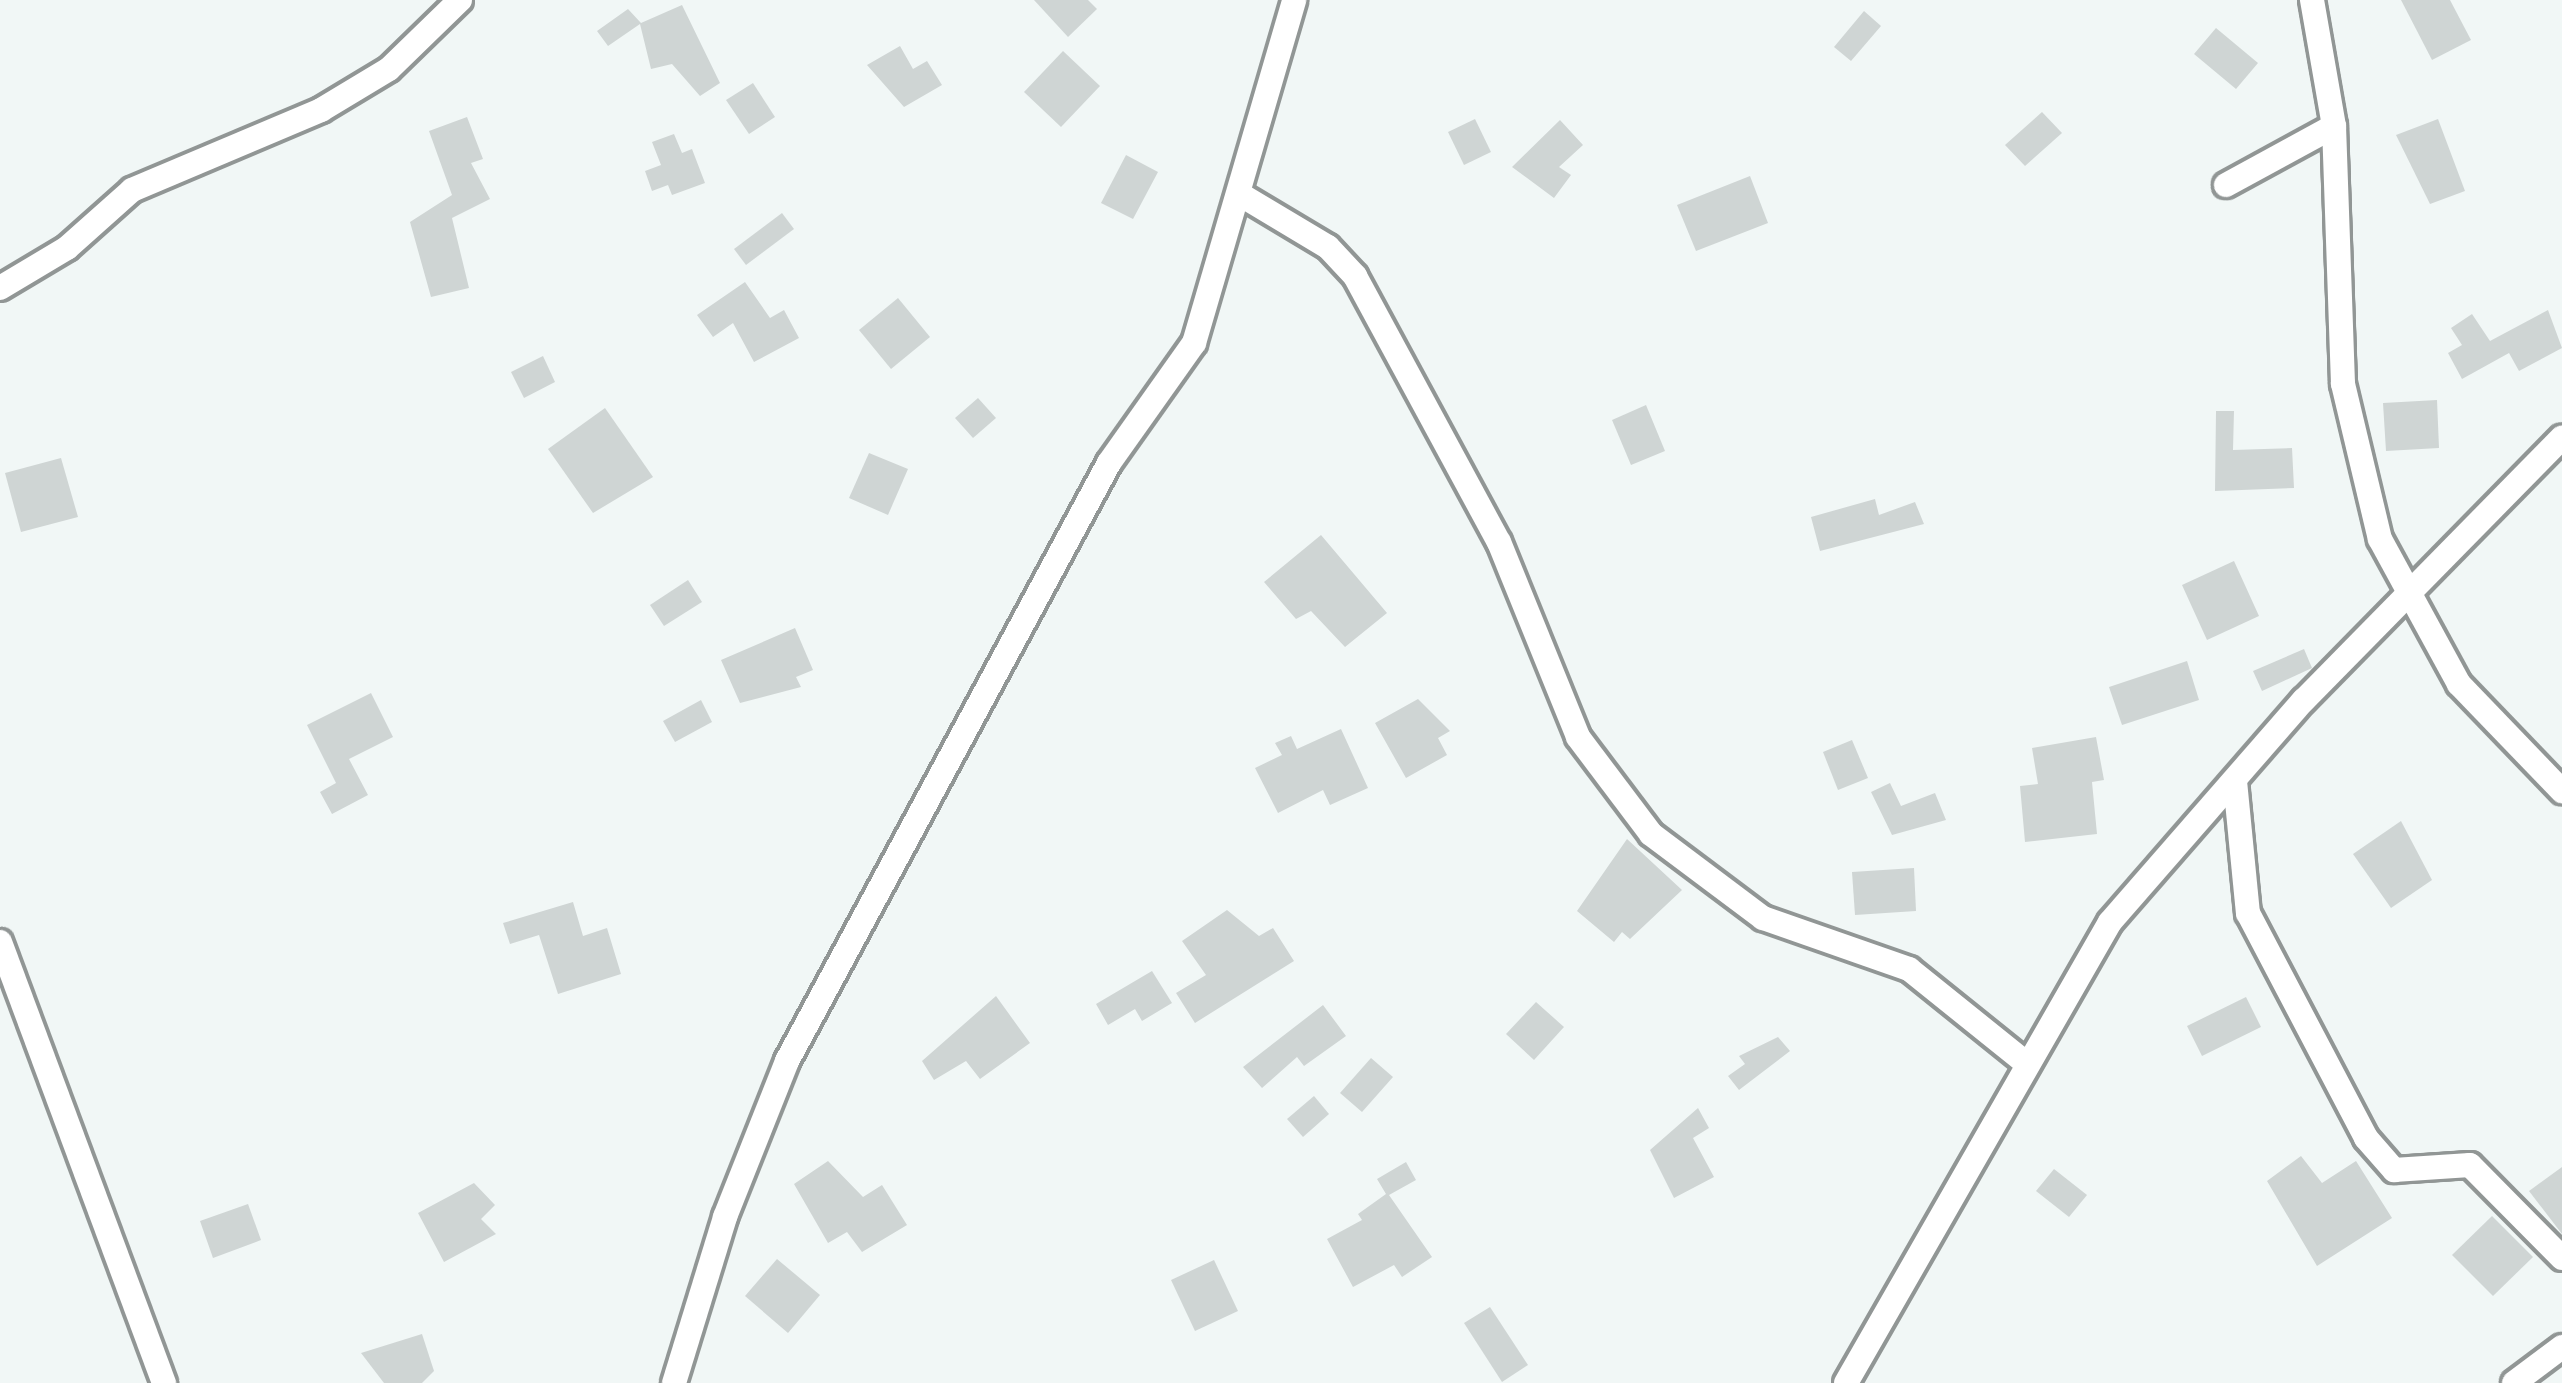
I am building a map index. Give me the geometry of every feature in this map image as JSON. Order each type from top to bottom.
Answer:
[{"type":"street","points":[[0,288],[67,248],[132,190],[321,110],[388,69],[460,0]]},
{"type":"street","points":[[674,1383],[724,1217],[787,1061],[1109,463],[1194,344],[1294,0]]},
{"type":"street","points":[[2312,0],[2334,126],[2350,434],[2407,596],[2459,684],[2562,791]]},
{"type":"street","points":[[2226,185],[2334,126]]},
{"type":"street","points":[[1241,195],[1328,247],[1354,275],[1499,542],[1578,737],[1652,834],[1763,918],[1909,969],[2026,1063]]},
{"type":"street","points":[[1846,1383],[2110,922],[2234,781],[2562,437]]},
{"type":"street","points":[[2234,781],[2248,913],[2366,1138],[2394,1170],[2470,1165],[2562,1258]]},
{"type":"street","points":[[0,942],[164,1383]]},
{"type":"street","points":[[2514,1383],[2562,1347]]},
{"type":"building","points":[[1034,0],[1088,0],[1097,9],[1068,37]]},
{"type":"building","points":[[2401,0],[2450,0],[2471,40],[2432,60]]},
{"type":"building","points":[[682,5],[720,83],[700,96],[672,64],[651,69],[640,24],[608,46],[597,31],[628,9],[641,23]]},
{"type":"building","points":[[1864,11],[1881,26],[1851,61],[1834,47]]},
{"type":"building","points":[[2216,28],[2258,63],[2236,89],[2194,54]]},
{"type":"building","points":[[900,46],[913,69],[927,61],[942,85],[904,107],[867,65]]},
{"type":"building","points":[[1063,51],[1100,86],[1061,127],[1024,92]]},
{"type":"building","points":[[753,83],[775,117],[749,134],[726,100]]},
{"type":"building","points":[[2042,112],[2062,133],[2025,166],[2005,145]]},
{"type":"building","points":[[467,117],[483,159],[471,163],[490,199],[452,218],[469,288],[431,297],[410,222],[452,195],[429,131]]},
{"type":"building","points":[[1475,119],[1491,152],[1464,165],[1448,132]]},
{"type":"building","points":[[2438,119],[2465,191],[2430,204],[2396,135]]},
{"type":"building","points":[[1560,120],[1583,145],[1559,167],[1571,175],[1554,198],[1512,167]]},
{"type":"building","points":[[674,134],[682,153],[692,149],[705,183],[672,195],[668,185],[652,191],[645,171],[661,165],[652,142]]},
{"type":"building","points":[[1126,155],[1158,172],[1133,219],[1101,203]]},
{"type":"building","points":[[1750,176],[1768,223],[1696,251],[1677,205]]},
{"type":"building","points":[[782,213],[794,229],[746,265],[734,249]]},
{"type":"building","points":[[745,282],[770,318],[784,310],[799,338],[754,362],[733,323],[713,337],[697,315]]},
{"type":"building","points":[[898,298],[930,337],[891,369],[859,330]]},
{"type":"building","points":[[2548,310],[2562,348],[2519,371],[2509,353],[2462,379],[2448,353],[2462,345],[2451,328],[2472,314],[2490,341]]},
{"type":"building","points":[[543,356],[555,382],[524,398],[511,372]]},
{"type":"building","points":[[978,398],[996,418],[973,438],[955,418]]},
{"type":"building","points":[[2437,400],[2439,448],[2386,451],[2383,403]]},
{"type":"building","points":[[1646,405],[1665,451],[1631,465],[1612,420]]},
{"type":"building","points":[[605,408],[653,477],[593,513],[548,449]]},
{"type":"building","points":[[2216,411],[2234,411],[2233,450],[2292,448],[2294,488],[2215,491]]},
{"type":"building","points":[[869,453],[908,469],[888,515],[849,498]]},
{"type":"building","points":[[61,458],[78,517],[21,532],[5,473]]},
{"type":"building","points":[[1875,499],[1879,515],[1915,502],[1924,524],[1820,551],[1811,517]]},
{"type":"building","points":[[1321,535],[1387,613],[1345,647],[1311,611],[1296,619],[1264,582]]},
{"type":"building","points":[[2234,561],[2259,616],[2207,640],[2182,585]]},
{"type":"building","points":[[688,580],[702,602],[664,626],[650,605]]},
{"type":"building","points":[[795,628],[813,670],[796,677],[801,687],[740,703],[721,660]]},
{"type":"building","points":[[2304,649],[2312,668],[2262,691],[2253,671]]},
{"type":"building","points":[[2187,661],[2199,700],[2122,725],[2109,687]]},
{"type":"building","points":[[371,693],[393,737],[349,759],[368,795],[332,814],[320,792],[336,783],[307,725]]},
{"type":"building","points":[[1418,699],[1450,731],[1438,738],[1447,755],[1406,778],[1375,723]]},
{"type":"building","points":[[701,700],[712,722],[675,742],[663,721]]},
{"type":"building","points":[[1341,729],[1368,788],[1330,805],[1323,790],[1278,813],[1255,768],[1282,755],[1275,743],[1291,736],[1297,749]]},
{"type":"building","points":[[2096,737],[2104,780],[2092,782],[2097,834],[2025,842],[2020,786],[2038,784],[2032,748]]},
{"type":"building","points":[[1852,740],[1868,778],[1838,790],[1823,752]]},
{"type":"building","points":[[1890,783],[1901,806],[1935,793],[1946,820],[1892,835],[1871,792]]},
{"type":"building","points":[[2401,821],[2432,880],[2391,908],[2353,854]]},
{"type":"building","points":[[1627,839],[1682,890],[1630,939],[1622,932],[1614,942],[1577,911]]},
{"type":"building","points":[[1914,868],[1916,911],[1855,915],[1852,872]]},
{"type":"building","points":[[573,902],[583,936],[607,928],[621,974],[558,994],[539,935],[510,944],[503,923]]},
{"type":"building","points":[[1227,910],[1259,936],[1273,928],[1294,961],[1195,1023],[1176,993],[1206,975],[1182,941]]},
{"type":"building","points":[[1152,971],[1172,1003],[1142,1021],[1135,1009],[1108,1025],[1096,1004]]},
{"type":"building","points":[[996,996],[1030,1043],[980,1079],[966,1061],[934,1080],[922,1061]]},
{"type":"building","points":[[2246,997],[2261,1027],[2202,1056],[2187,1026]]},
{"type":"building","points":[[1536,1002],[1564,1027],[1534,1060],[1506,1034]]},
{"type":"building","points":[[1323,1005],[1346,1036],[1304,1066],[1297,1057],[1262,1088],[1243,1067]]},
{"type":"building","points":[[1778,1037],[1790,1051],[1739,1090],[1728,1076],[1745,1064],[1739,1056]]},
{"type":"building","points":[[1371,1058],[1393,1077],[1362,1112],[1340,1093]]},
{"type":"building","points":[[1314,1096],[1329,1114],[1303,1137],[1287,1119]]},
{"type":"building","points":[[1698,1108],[1709,1128],[1693,1138],[1714,1177],[1674,1198],[1650,1150]]},
{"type":"building","points":[[2301,1156],[2322,1183],[2356,1161],[2392,1218],[2317,1266],[2267,1181]]},
{"type":"building","points":[[828,1161],[863,1197],[882,1185],[907,1225],[862,1252],[847,1232],[828,1243],[794,1184]]},
{"type":"building","points":[[1406,1162],[1416,1180],[1389,1195],[1432,1257],[1402,1277],[1394,1265],[1353,1287],[1327,1239],[1362,1220],[1358,1214],[1386,1194],[1377,1179]]},
{"type":"building","points":[[2562,1167],[2562,1234],[2529,1191]]},
{"type":"building","points":[[2054,1169],[2087,1195],[2069,1217],[2036,1191]]},
{"type":"building","points":[[474,1183],[495,1205],[481,1219],[496,1234],[444,1262],[418,1213]]},
{"type":"building","points":[[248,1204],[261,1240],[213,1258],[200,1221]]},
{"type":"building","points":[[2492,1216],[2533,1257],[2493,1296],[2452,1255]]},
{"type":"building","points":[[777,1259],[820,1295],[788,1333],[745,1296]]},
{"type":"building","points":[[1214,1260],[1238,1311],[1195,1331],[1171,1280]]},
{"type":"building","points":[[1490,1307],[1528,1365],[1502,1382],[1464,1323]]},
{"type":"building","points":[[422,1334],[434,1371],[422,1383],[384,1383],[361,1353]]}]
